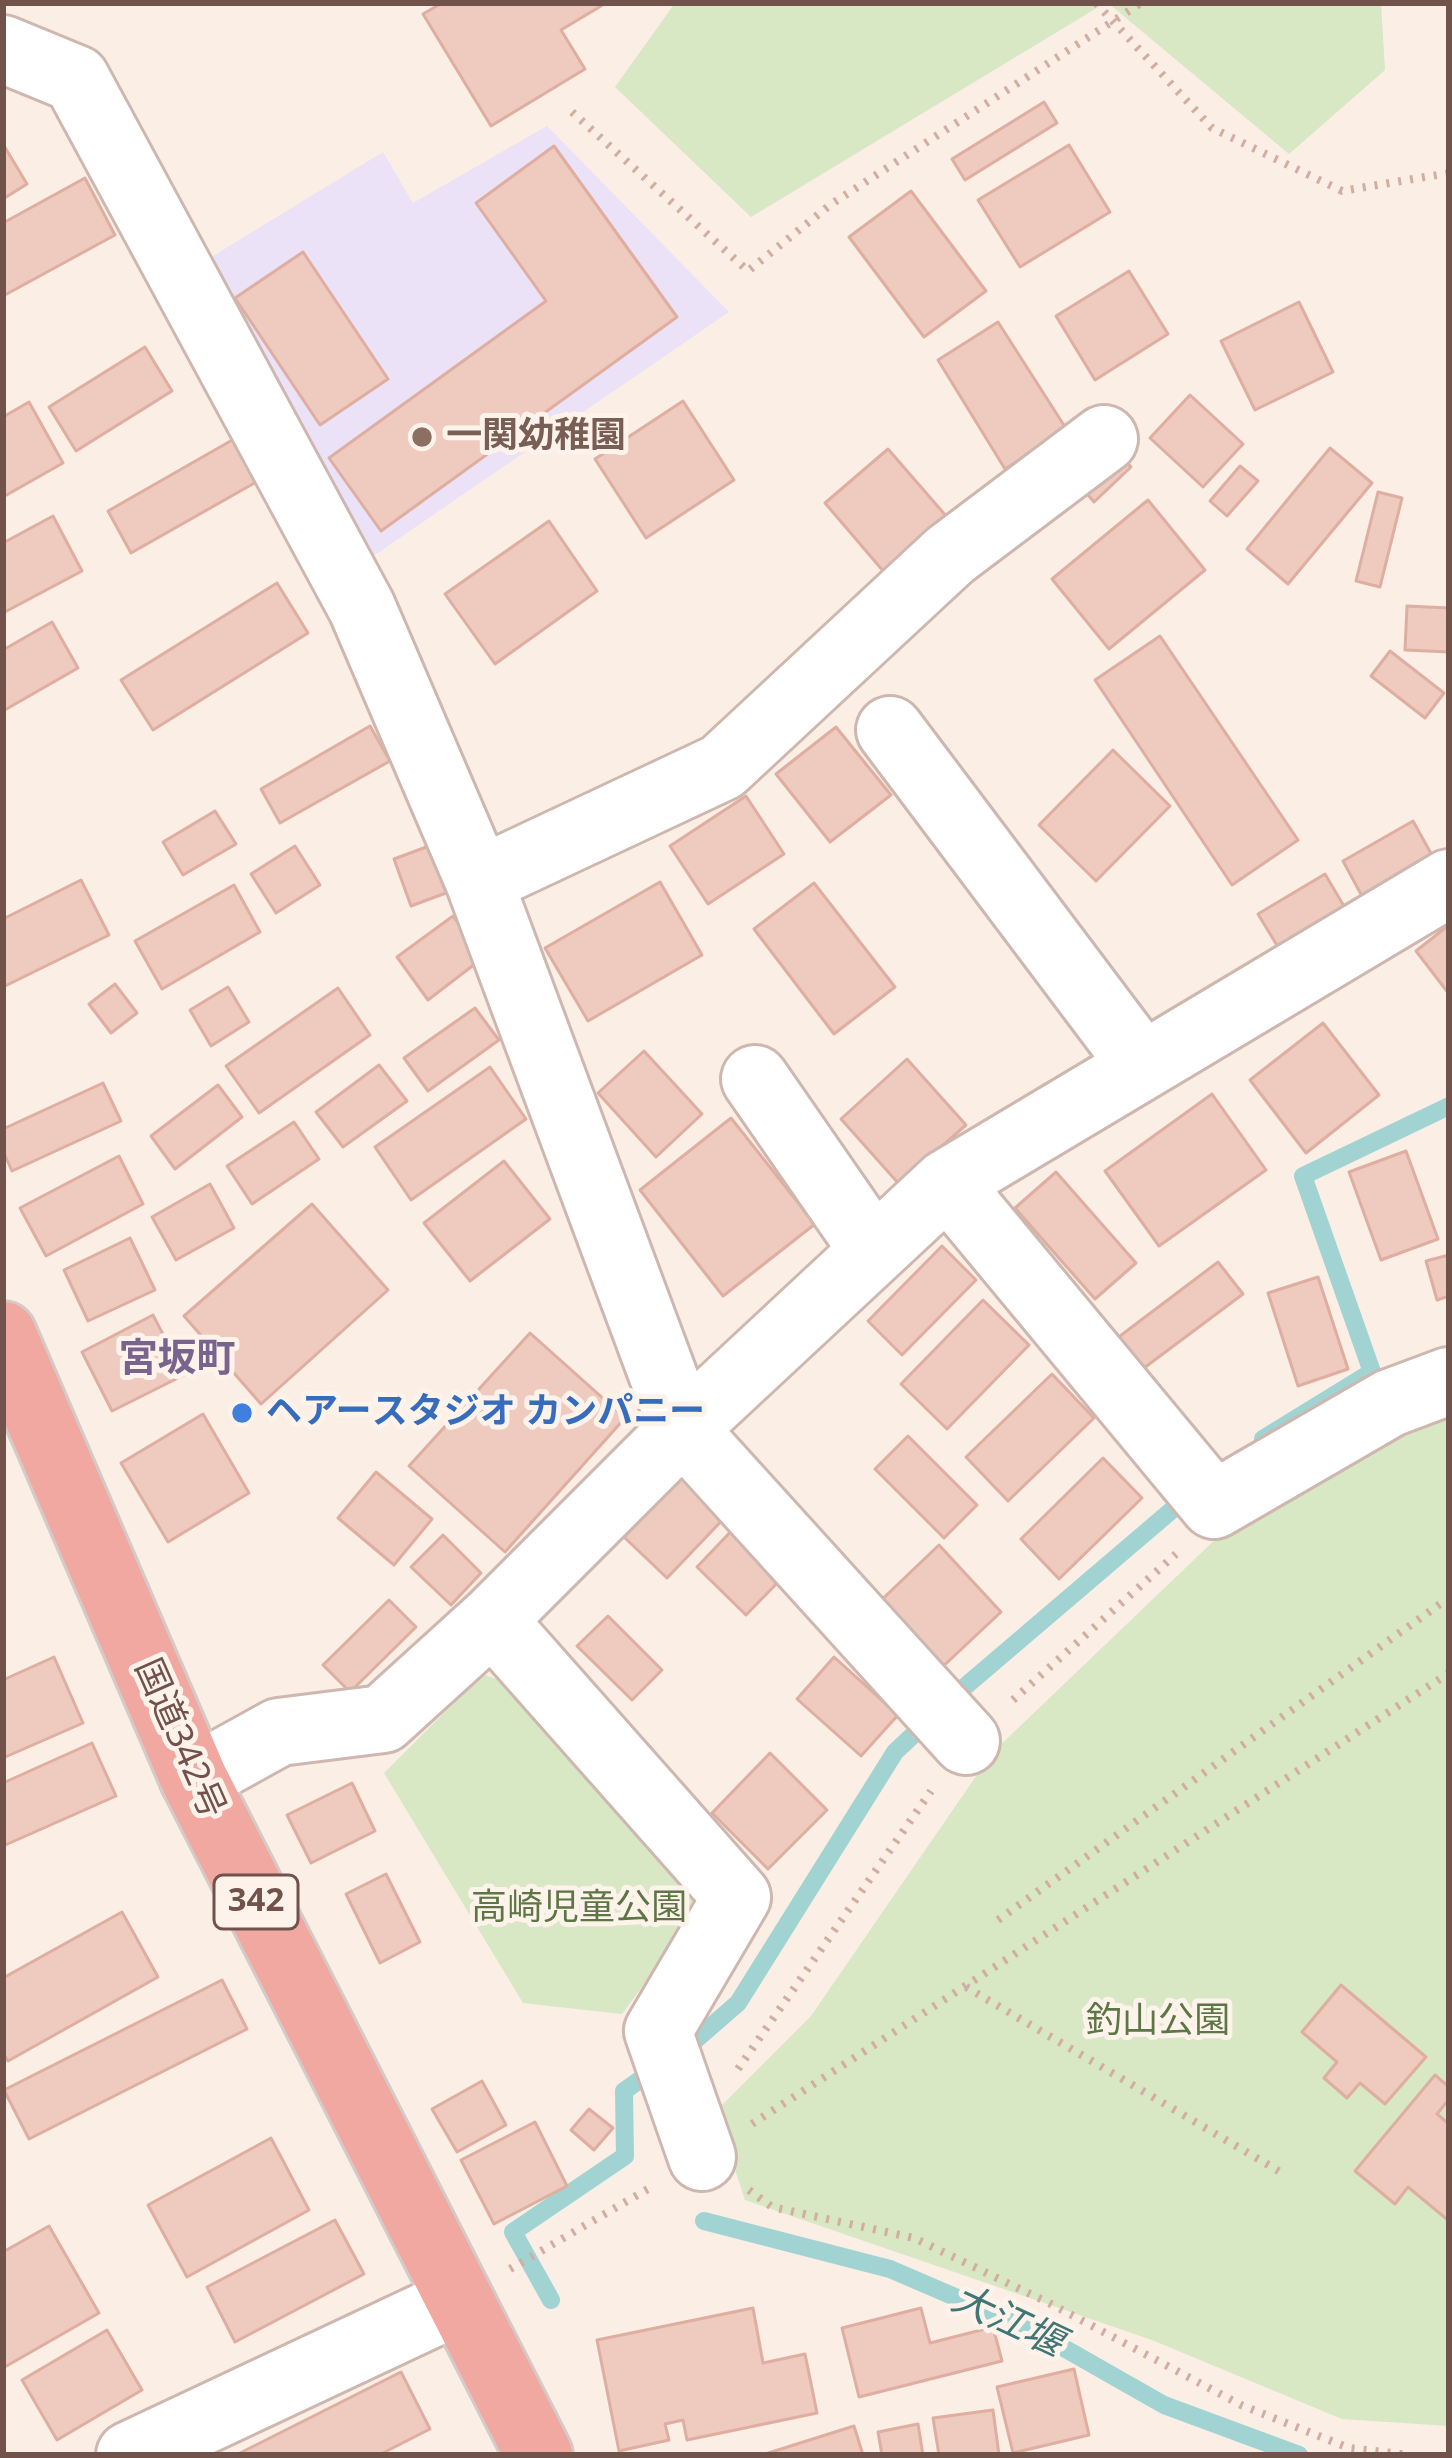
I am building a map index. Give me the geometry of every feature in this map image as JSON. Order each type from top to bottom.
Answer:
[{"type":"highway","name":"国道342号","points":[[3,1334],[194,1780],[539,2455]]},
{"type":"street","points":[[3,49],[76,79],[362,608],[479,881],[683,1429],[966,1742]]},
{"type":"street","points":[[479,881],[722,767],[950,555],[1103,439]]},
{"type":"street","points":[[890,730],[1142,1066]]},
{"type":"street","points":[[194,1780],[279,1732],[382,1719],[492,1620],[683,1429],[947,1183],[1449,883]]},
{"type":"street","points":[[755,1079],[874,1251]]},
{"type":"street","points":[[947,1183],[1214,1505],[1390,1403],[1449,1381]]},
{"type":"street","points":[[492,1620],[737,1898],[658,2031],[702,2157]]},
{"type":"street","points":[[130,2455],[458,2301]]},
{"type":"path","points":[[1096,3],[1211,128],[1342,191],[1449,173]]},
{"type":"path","points":[[572,112],[748,271],[830,205],[1141,3]]},
{"type":"path","points":[[702,2157],[719,2095],[966,1742],[1176,1556],[1214,1505]]},
{"type":"path","points":[[998,1920],[1440,1604],[1449,1604]]},
{"type":"path","points":[[458,2301],[702,2157],[1449,1673]]},
{"type":"path","points":[[966,1987],[1282,2173]]},
{"type":"path","points":[[702,2157],[772,2207],[914,2238],[1241,2405],[1349,2448],[1410,2455]]},
{"type":"shaded area","name":"一関幼稚園","points":[[547,126],[729,312],[366,561],[200,264],[383,152],[413,203]]},
{"type":"green space","points":[[675,3],[1105,3],[751,217],[615,87]]},
{"type":"green space","points":[[1108,3],[1381,3],[1385,70],[1289,154]]},
{"type":"green space","name":"釣山公園","points":[[1449,1409],[1449,2426],[1342,2419],[1152,2340],[745,2200],[716,2111],[811,2016],[992,1753],[1222,1533],[1405,1426]]},
{"type":"green space","name":"高崎児童公園","points":[[483,1674],[526,1691],[688,1889],[697,1912],[622,2014],[523,2003],[384,1773]]},
{"type":"building","points":[[442,3],[606,3],[561,30],[585,69],[491,126],[423,14]]},
{"type":"building","points":[[1044,102],[1057,123],[965,180],[952,159]]},
{"type":"building","points":[[3,144],[27,184],[3,199]]},
{"type":"building","points":[[1069,145],[1110,212],[1020,267],[978,200]]},
{"type":"building","points":[[554,146],[677,317],[381,531],[329,458],[546,301],[476,203]]},
{"type":"building","points":[[85,178],[115,235],[3,296],[3,223]]},
{"type":"building","points":[[911,191],[986,291],[924,337],[849,237]]},
{"type":"building","points":[[303,252],[388,379],[320,425],[235,298]]},
{"type":"building","points":[[1129,271],[1168,334],[1095,380],[1056,316]]},
{"type":"building","points":[[1299,302],[1333,372],[1255,410],[1221,341]]},
{"type":"building","points":[[998,322],[1067,430],[1005,469],[938,360]]},
{"type":"building","points":[[145,347],[172,391],[76,451],[49,407]]},
{"type":"building","points":[[1190,395],[1243,444],[1203,487],[1150,438]]},
{"type":"building","points":[[683,401],[734,480],[646,538],[595,459]]},
{"type":"building","points":[[29,402],[63,463],[3,497],[3,417]]},
{"type":"building","points":[[234,439],[258,481],[131,553],[108,511]]},
{"type":"building","points":[[1330,448],[1372,483],[1288,584],[1247,549]]},
{"type":"building","points":[[888,449],[947,517],[884,572],[825,503]]},
{"type":"building","points":[[1116,450],[1131,467],[1094,502],[1079,484]]},
{"type":"building","points":[[1240,466],[1258,481],[1227,516],[1210,501]]},
{"type":"building","points":[[1378,492],[1402,498],[1380,587],[1356,581]]},
{"type":"building","points":[[1148,500],[1205,570],[1109,649],[1052,579]]},
{"type":"building","points":[[53,516],[82,571],[3,613],[3,543]]},
{"type":"building","points":[[549,521],[597,591],[495,664],[445,594]]},
{"type":"building","points":[[277,583],[308,633],[153,730],[121,680]]},
{"type":"building","points":[[1407,606],[1449,608],[1449,652],[1405,650]]},
{"type":"building","points":[[52,622],[78,668],[3,711],[3,650]]},
{"type":"building","points":[[1160,636],[1298,840],[1232,885],[1095,680]]},
{"type":"building","points":[[1390,651],[1444,693],[1425,718],[1371,676]]},
{"type":"building","points":[[370,726],[390,761],[280,823],[261,789]]},
{"type":"building","points":[[836,727],[891,795],[830,842],[776,774]]},
{"type":"building","points":[[1113,750],[1170,806],[1096,881],[1039,825]]},
{"type":"building","points":[[746,796],[784,854],[708,904],[670,846]]},
{"type":"building","points":[[215,811],[236,844],[183,875],[163,842]]},
{"type":"building","points":[[1413,821],[1433,857],[1363,898],[1343,861]]},
{"type":"building","points":[[295,846],[320,885],[276,913],[251,874]]},
{"type":"building","points":[[429,846],[446,893],[411,906],[394,859]]},
{"type":"building","points":[[1325,874],[1348,913],[1281,952],[1258,914]]},
{"type":"building","points":[[81,880],[109,935],[3,987],[3,919]]},
{"type":"building","points":[[660,882],[702,955],[588,1021],[545,948]]},
{"type":"building","points":[[814,883],[895,987],[834,1034],[754,929]]},
{"type":"building","points":[[234,885],[260,932],[162,989],[135,941]]},
{"type":"building","points":[[453,916],[484,957],[428,1000],[397,957]]},
{"type":"building","points":[[1449,925],[1449,994],[1416,951]]},
{"type":"building","points":[[115,984],[137,1013],[111,1033],[89,1004]]},
{"type":"building","points":[[228,987],[249,1022],[211,1046],[190,1010]]},
{"type":"building","points":[[338,988],[370,1035],[259,1113],[226,1066]]},
{"type":"building","points":[[475,1008],[499,1040],[428,1091],[404,1058]]},
{"type":"building","points":[[1323,1023],[1379,1095],[1306,1153],[1250,1080]]},
{"type":"building","points":[[644,1051],[702,1114],[656,1157],[598,1093]]},
{"type":"building","points":[[907,1059],[966,1125],[899,1184],[841,1119]]},
{"type":"building","points":[[379,1065],[407,1101],[343,1147],[316,1112]]},
{"type":"building","points":[[490,1067],[526,1119],[411,1200],[375,1147]]},
{"type":"building","points":[[103,1083],[121,1121],[12,1171],[3,1151],[3,1129]]},
{"type":"building","points":[[218,1085],[242,1117],[175,1169],[151,1136]]},
{"type":"building","points":[[1212,1094],[1266,1170],[1159,1246],[1105,1171]]},
{"type":"building","points":[[731,1118],[815,1224],[723,1296],[640,1190]]},
{"type":"building","points":[[294,1122],[319,1159],[252,1204],[227,1166]]},
{"type":"building","points":[[1406,1151],[1438,1239],[1381,1260],[1349,1172]]},
{"type":"building","points":[[119,1156],[143,1204],[46,1256],[20,1208]]},
{"type":"building","points":[[504,1161],[550,1219],[470,1281],[424,1223]]},
{"type":"building","points":[[1056,1172],[1136,1263],[1095,1299],[1015,1208]]},
{"type":"building","points":[[210,1184],[234,1228],[176,1260],[152,1217]]},
{"type":"building","points":[[312,1204],[388,1290],[261,1404],[184,1316]]},
{"type":"building","points":[[130,1238],[155,1290],[88,1321],[64,1270]]},
{"type":"building","points":[[942,1246],[976,1280],[902,1355],[868,1321]]},
{"type":"building","points":[[1449,1255],[1449,1296],[1437,1300],[1426,1261]]},
{"type":"building","points":[[1218,1262],[1243,1294],[1140,1371],[1116,1339]]},
{"type":"building","points":[[1318,1277],[1348,1369],[1298,1386],[1268,1293]]},
{"type":"building","points":[[983,1300],[1029,1345],[947,1429],[901,1384]]},
{"type":"building","points":[[153,1315],[184,1375],[112,1411],[82,1352]]},
{"type":"building","points":[[530,1333],[625,1418],[505,1552],[409,1466]]},
{"type":"building","points":[[1052,1374],[1094,1418],[1008,1501],[966,1457]]},
{"type":"building","points":[[203,1414],[249,1493],[168,1542],[121,1463]]},
{"type":"building","points":[[908,1436],[977,1505],[944,1538],[875,1469]]},
{"type":"building","points":[[1103,1458],[1142,1498],[1059,1579],[1021,1539]]},
{"type":"building","points":[[689,1470],[732,1510],[667,1578],[624,1537]]},
{"type":"building","points":[[376,1472],[432,1519],[394,1565],[338,1518]]},
{"type":"building","points":[[737,1525],[787,1573],[746,1615],[697,1567]]},
{"type":"building","points":[[443,1535],[481,1573],[451,1605],[411,1567]]},
{"type":"building","points":[[939,1545],[1001,1612],[936,1673],[874,1607]]},
{"type":"building","points":[[389,1600],[416,1627],[350,1692],[323,1665]]},
{"type":"building","points":[[608,1616],[662,1670],[632,1700],[577,1646]]},
{"type":"building","points":[[54,1657],[83,1723],[3,1758],[3,1680]]},
{"type":"building","points":[[834,1657],[898,1715],[861,1756],[797,1699]]},
{"type":"building","points":[[92,1743],[116,1796],[3,1846],[3,1783]]},
{"type":"building","points":[[770,1753],[827,1810],[768,1869],[712,1813]]},
{"type":"building","points":[[352,1783],[375,1831],[311,1863],[287,1815]]},
{"type":"building","points":[[386,1874],[420,1942],[380,1963],[346,1894]]},
{"type":"building","points":[[122,1912],[158,1977],[8,2061],[3,2053],[3,1978]]},
{"type":"building","points":[[222,1980],[247,2029],[29,2139],[4,2090]]},
{"type":"building","points":[[1341,1985],[1426,2057],[1385,2104],[1360,2083],[1347,2098],[1324,2078],[1337,2062],[1302,2032]]},
{"type":"building","points":[[1435,2075],[1449,2087],[1449,2099],[1437,2114],[1449,2124],[1449,2221],[1408,2187],[1395,2204],[1355,2171]]},
{"type":"building","points":[[482,2081],[506,2125],[457,2152],[432,2109]]},
{"type":"building","points":[[589,2109],[613,2128],[594,2150],[571,2130]]},
{"type":"building","points":[[535,2122],[567,2186],[494,2224],[461,2160]]},
{"type":"building","points":[[271,2138],[309,2210],[187,2277],[148,2205]]},
{"type":"building","points":[[335,2220],[364,2274],[235,2342],[207,2287]]},
{"type":"building","points":[[49,2226],[99,2313],[3,2368],[3,2252]]},
{"type":"building","points":[[753,2308],[763,2363],[805,2354],[817,2413],[687,2440],[683,2420],[665,2424],[669,2440],[619,2451],[597,2340]]},
{"type":"building","points":[[921,2308],[930,2343],[993,2327],[1002,2361],[859,2397],[842,2328]]},
{"type":"building","points":[[107,2330],[142,2390],[57,2440],[22,2380]]},
{"type":"building","points":[[1074,2369],[1089,2435],[1013,2453],[997,2387]]},
{"type":"building","points":[[401,2372],[430,2429],[379,2455],[236,2455]]},
{"type":"building","points":[[993,2410],[999,2455],[939,2455],[933,2418]]},
{"type":"building","points":[[918,2424],[923,2455],[882,2455],[878,2432]]},
{"type":"building","points":[[854,2426],[863,2455],[762,2455]]},
{"type":"waterway","points":[[1263,1439],[1372,1372],[1303,1176],[1449,1106]]},
{"type":"waterway","points":[[551,2300],[513,2232],[625,2156],[624,2091],[738,2003],[895,1752],[1193,1492]]},
{"type":"waterway","name":"大江堰","points":[[704,2221],[890,2269],[1034,2331],[1164,2405],[1299,2455]]},
{"type":"place","name":"一関幼稚園","points":[[422,437]]},
{"type":"place","name":"ヘアースタジオ カンパニー","points":[[242,1413]]},
{"type":"district","name":"宮坂町","points":[[177,1360]]}]
